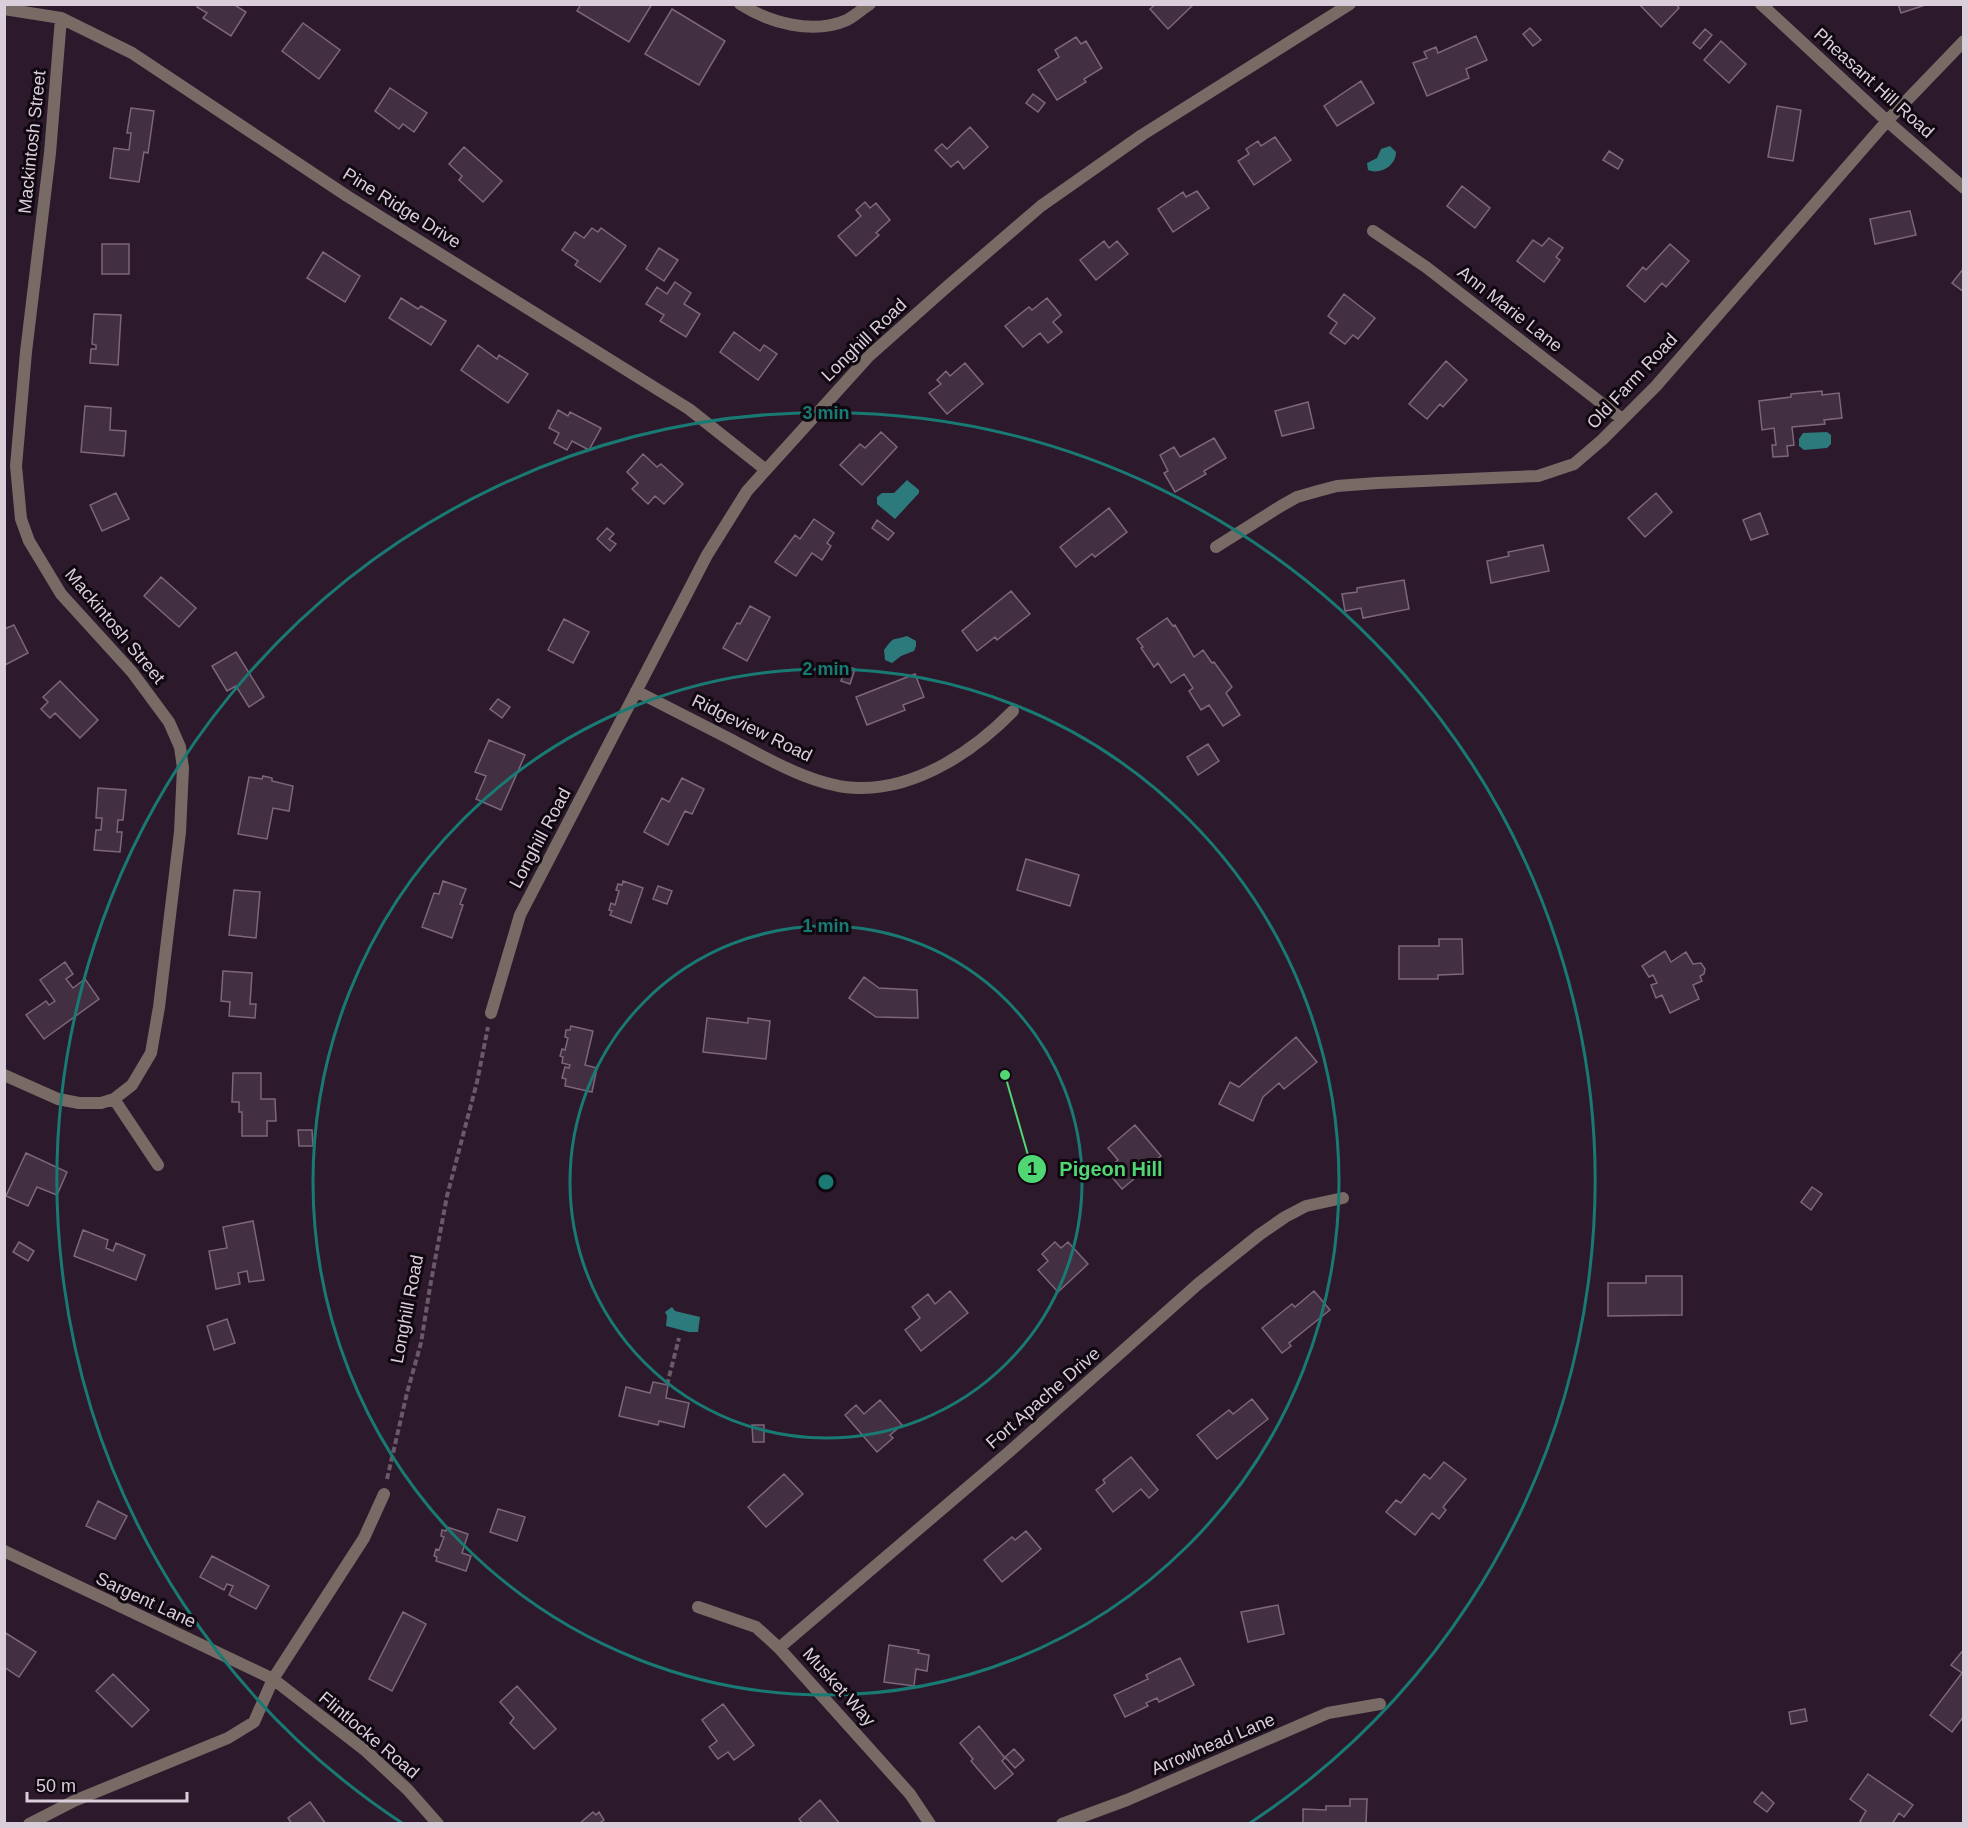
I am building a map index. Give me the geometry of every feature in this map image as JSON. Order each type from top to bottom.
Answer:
[{"type":"street","points":[[740,4],[753,13],[784,24],[817,27],[846,20],[870,4]]},
{"type":"street","name":"Longhill Road","points":[[491,1012],[520,915],[707,555],[747,491],[869,356],[1041,206],[1142,135],[1350,4]]},
{"type":"street","name":"Pheasant Hill Road","points":[[1761,4],[1887,121],[1964,188]]},
{"type":"street","name":"Pine Ridge Drive","points":[[4,9],[61,18],[132,53],[347,196],[689,409],[766,470]]},
{"type":"street","name":"Mackintosh Street","points":[[61,18],[50,153],[26,352],[16,466],[21,519],[29,541],[61,594],[132,672],[170,722],[180,747],[183,768],[180,832],[159,1007],[151,1053],[132,1085],[114,1099]]},
{"type":"street","name":"Old Farm Road","points":[[1216,547],[1297,497],[1318,490],[1377,483],[1538,476],[1574,464],[1602,440],[1656,386],[1887,121],[1964,41]]},
{"type":"street","name":"Ann Marie Lane","points":[[1372,231],[1425,267],[1622,419]]},
{"type":"street","name":"Ridgeview Road","points":[[636,691],[781,766],[842,786],[860,788],[893,786],[926,773],[955,757],[1013,711]]},
{"type":"street","points":[[4,1075],[58,1099],[79,1103],[100,1103],[114,1099],[158,1165]]},
{"type":"street","name":"Fort Apache Drive","points":[[779,1648],[1010,1452],[1198,1284],[1258,1234],[1306,1206],[1343,1198]]},
{"type":"street","points":[[29,1824],[74,1801],[228,1738],[254,1722],[273,1679],[364,1538],[384,1494]]},
{"type":"street","name":"Sargent Lane","points":[[4,1551],[273,1679]]},
{"type":"street","name":"Musket Way","points":[[698,1607],[756,1627],[779,1648],[910,1794],[930,1824]]},
{"type":"street","name":"Flintlocke Road","points":[[273,1679],[366,1750],[408,1790],[438,1824]]},
{"type":"street","name":"Arrowhead Lane","points":[[1062,1824],[1127,1800],[1328,1713],[1380,1704]]},
{"type":"path","name":"Longhill Road","points":[[384,1494],[422,1343],[447,1197],[477,1082],[491,1012]]},
{"type":"path","points":[[667,1385],[679,1338]]},
{"type":"shaded area","points":[[1390,146],[1396,152],[1390,165],[1382,170],[1368,170],[1367,163],[1377,158],[1381,149]]},
{"type":"shaded area","points":[[1827,432],[1831,435],[1831,444],[1827,448],[1804,450],[1799,446],[1799,439],[1803,433]]},
{"type":"shaded area","points":[[907,480],[919,490],[919,493],[895,519],[877,504],[877,497],[882,493],[894,493]]},
{"type":"shaded area","points":[[907,636],[916,641],[914,651],[901,656],[892,663],[885,660],[884,650],[890,642]]},
{"type":"shaded area","points":[[672,1307],[675,1311],[700,1317],[698,1332],[666,1326],[665,1312]]},
{"type":"building","points":[[199,4],[233,4],[246,12],[231,36],[203,18],[207,13],[197,7]]},
{"type":"building","points":[[581,4],[652,4],[629,42],[577,11]]},
{"type":"building","points":[[1156,4],[1194,4],[1168,29],[1150,9]]},
{"type":"building","points":[[1639,4],[1676,4],[1679,8],[1661,27]]},
{"type":"building","points":[[1898,4],[1928,4],[1901,13]]},
{"type":"building","points":[[672,9],[725,41],[699,85],[645,54]]},
{"type":"building","points":[[303,23],[340,50],[319,79],[282,51]]},
{"type":"building","points":[[1530,28],[1541,40],[1533,46],[1523,34]]},
{"type":"building","points":[[1705,29],[1712,35],[1700,49],[1693,43]]},
{"type":"building","points":[[1476,36],[1487,60],[1466,69],[1469,78],[1427,96],[1413,63],[1427,58],[1424,52],[1436,47],[1438,53]]},
{"type":"building","points":[[1076,37],[1081,44],[1086,41],[1102,68],[1084,79],[1086,82],[1057,100],[1038,70],[1059,57],[1055,50]]},
{"type":"building","points":[[1721,41],[1746,64],[1729,83],[1704,60]]},
{"type":"building","points":[[1361,81],[1374,103],[1337,126],[1324,106]]},
{"type":"building","points":[[390,88],[427,113],[414,132],[403,124],[399,129],[375,111]]},
{"type":"building","points":[[1033,94],[1045,103],[1038,112],[1026,103]]},
{"type":"building","points":[[1777,106],[1801,110],[1793,161],[1768,157]]},
{"type":"building","points":[[131,108],[154,111],[148,153],[144,152],[139,182],[110,178],[114,148],[129,150],[131,133],[127,133]]},
{"type":"building","points":[[970,127],[988,147],[964,169],[958,161],[951,167],[935,150],[942,144],[947,149]]},
{"type":"building","points":[[1275,137],[1291,160],[1254,185],[1238,161],[1249,154],[1246,149],[1258,141],[1261,146]]},
{"type":"building","points":[[464,147],[502,181],[483,202],[459,180],[462,176],[449,164]]},
{"type":"building","points":[[1609,151],[1623,160],[1618,169],[1603,160]]},
{"type":"building","points":[[1462,186],[1490,208],[1475,228],[1447,206]]},
{"type":"building","points":[[1197,191],[1209,208],[1173,232],[1158,209],[1183,192],[1186,197]]},
{"type":"building","points":[[865,202],[870,208],[876,203],[890,220],[876,233],[879,235],[856,256],[838,236],[861,216],[856,210]]},
{"type":"building","points":[[1910,211],[1916,235],[1875,244],[1870,219]]},
{"type":"building","points":[[592,228],[598,232],[601,228],[626,246],[600,282],[575,265],[578,261],[562,250],[575,232],[584,238]]},
{"type":"building","points":[[1549,238],[1563,248],[1556,257],[1560,260],[1544,282],[1517,261],[1533,240],[1542,246]]},
{"type":"building","points":[[1104,241],[1109,248],[1117,241],[1128,254],[1096,280],[1080,260]]},
{"type":"building","points":[[102,244],[129,244],[129,274],[102,274]]},
{"type":"building","points":[[1670,244],[1689,261],[1666,287],[1662,283],[1645,302],[1627,286],[1643,267],[1646,270]]},
{"type":"building","points":[[659,248],[678,260],[664,281],[646,269]]},
{"type":"building","points":[[323,252],[360,276],[345,302],[307,278]]},
{"type":"building","points":[[1964,268],[1964,292],[1952,283]]},
{"type":"building","points":[[675,282],[691,293],[684,304],[700,314],[686,337],[660,321],[664,315],[646,304],[657,287],[667,294]]},
{"type":"building","points":[[1344,294],[1375,318],[1358,339],[1353,335],[1345,344],[1330,333],[1337,323],[1328,316]]},
{"type":"building","points":[[401,298],[418,309],[421,306],[446,321],[431,345],[389,318]]},
{"type":"building","points":[[1047,298],[1061,315],[1053,322],[1062,332],[1048,343],[1040,333],[1023,347],[1005,326],[1029,307],[1032,310]]},
{"type":"building","points":[[94,314],[121,315],[118,365],[90,363],[91,349],[96,349],[96,345],[92,344]]},
{"type":"building","points":[[734,332],[760,351],[764,345],[777,354],[758,380],[720,352]]},
{"type":"building","points":[[478,345],[497,359],[499,355],[528,374],[508,403],[461,370]]},
{"type":"building","points":[[1446,361],[1467,380],[1443,407],[1440,404],[1427,419],[1409,404]]},
{"type":"building","points":[[965,363],[983,384],[947,414],[929,393],[941,384],[937,380],[946,371],[950,376]]},
{"type":"building","points":[[1822,391],[1822,395],[1839,393],[1842,418],[1824,420],[1825,424],[1792,427],[1794,445],[1787,446],[1788,456],[1773,457],[1772,445],[1776,445],[1774,428],[1762,430],[1759,401],[1791,397],[1791,394]]},
{"type":"building","points":[[1308,402],[1314,428],[1282,436],[1275,411]]},
{"type":"building","points":[[85,406],[111,408],[110,430],[126,431],[124,456],[81,452]]},
{"type":"building","points":[[558,410],[568,416],[570,412],[601,428],[589,450],[572,441],[567,450],[554,443],[559,433],[549,428]]},
{"type":"building","points":[[881,432],[897,447],[862,485],[840,465],[860,444],[865,448]]},
{"type":"building","points":[[1214,438],[1226,458],[1204,471],[1206,474],[1175,492],[1164,473],[1168,471],[1160,455],[1174,447],[1180,457]]},
{"type":"building","points":[[643,454],[657,467],[661,464],[683,484],[664,504],[655,496],[648,504],[632,489],[638,483],[627,472]]},
{"type":"building","points":[[116,493],[129,519],[102,531],[90,505]]},
{"type":"building","points":[[1656,493],[1672,512],[1645,537],[1628,518]]},
{"type":"building","points":[[1109,508],[1127,532],[1095,557],[1092,554],[1076,567],[1060,547]]},
{"type":"building","points":[[1760,513],[1768,534],[1751,540],[1743,520]]},
{"type":"building","points":[[814,519],[834,533],[827,543],[831,546],[822,560],[812,553],[796,576],[775,562],[795,535],[800,539]]},
{"type":"building","points":[[877,520],[894,533],[888,540],[872,528]]},
{"type":"building","points":[[607,528],[614,534],[609,539],[616,544],[610,551],[597,539]]},
{"type":"building","points":[[1543,545],[1549,571],[1491,583],[1487,561],[1509,556],[1508,552]]},
{"type":"building","points":[[161,577],[196,608],[179,627],[144,596]]},
{"type":"building","points":[[1404,580],[1409,609],[1363,618],[1361,608],[1345,611],[1342,594],[1357,592],[1357,588]]},
{"type":"building","points":[[1011,591],[1030,614],[997,640],[995,637],[977,651],[962,631]]},
{"type":"building","points":[[750,606],[770,617],[747,661],[723,648]]},
{"type":"building","points":[[1167,618],[1173,626],[1175,625],[1194,657],[1203,650],[1232,687],[1226,693],[1240,715],[1223,726],[1209,705],[1201,710],[1189,691],[1193,688],[1184,674],[1171,683],[1158,663],[1154,667],[1141,648],[1143,647],[1137,639]]},
{"type":"building","points":[[564,619],[589,632],[573,663],[548,650]]},
{"type":"building","points":[[14,625],[28,653],[5,665],[4,629]]},
{"type":"building","points":[[236,652],[264,697],[249,707],[236,686],[227,691],[212,666]]},
{"type":"building","points":[[846,666],[855,669],[850,684],[841,681]]},
{"type":"building","points":[[915,674],[924,697],[903,705],[905,710],[867,725],[856,697]]},
{"type":"building","points":[[60,681],[98,720],[80,738],[55,713],[50,718],[41,709],[48,702],[43,697]]},
{"type":"building","points":[[498,699],[510,707],[502,718],[490,709]]},
{"type":"building","points":[[489,740],[525,755],[501,810],[476,799],[486,776],[475,772]]},
{"type":"building","points":[[1208,744],[1219,761],[1198,775],[1187,757]]},
{"type":"building","points":[[263,776],[272,778],[272,781],[293,786],[289,811],[273,808],[267,839],[238,834],[249,777],[262,779]]},
{"type":"building","points":[[682,778],[704,789],[692,814],[685,811],[668,845],[644,832],[662,798],[669,802]]},
{"type":"building","points":[[98,788],[126,790],[123,820],[118,820],[117,832],[122,832],[120,852],[94,850],[96,830],[101,830],[102,818],[96,818]]},
{"type":"building","points":[[1026,859],[1079,875],[1070,906],[1017,890]]},
{"type":"building","points":[[443,881],[466,889],[452,938],[422,927],[434,893],[439,894]]},
{"type":"building","points":[[623,881],[643,888],[631,923],[610,915],[612,911],[609,910],[611,903],[615,905],[619,891],[616,890],[618,884],[622,885]]},
{"type":"building","points":[[658,886],[672,891],[667,904],[653,899]]},
{"type":"building","points":[[234,890],[260,892],[256,938],[229,935]]},
{"type":"building","points":[[1439,939],[1462,939],[1463,974],[1438,975],[1438,979],[1399,979],[1399,946],[1439,946]]},
{"type":"building","points":[[1665,951],[1671,962],[1686,952],[1693,964],[1701,963],[1705,969],[1704,974],[1700,976],[1702,981],[1693,985],[1699,999],[1670,1013],[1662,995],[1656,998],[1651,985],[1657,983],[1653,975],[1649,977],[1642,966]]},
{"type":"building","points":[[65,962],[73,974],[66,979],[73,988],[85,979],[99,999],[44,1039],[26,1015],[46,1001],[49,1005],[55,1001],[40,980]]},
{"type":"building","points":[[223,971],[252,973],[250,1004],[256,1004],[255,1018],[229,1016],[230,1002],[221,1001]]},
{"type":"building","points":[[864,977],[879,988],[917,990],[918,1018],[876,1017],[849,998]]},
{"type":"building","points":[[707,1018],[748,1023],[748,1018],[770,1021],[766,1059],[703,1052]]},
{"type":"building","points":[[571,1026],[593,1031],[585,1065],[597,1068],[592,1092],[565,1086],[566,1079],[562,1078],[565,1067],[569,1068],[570,1065],[562,1063],[563,1057],[560,1056],[562,1049],[565,1050],[568,1038],[565,1037],[566,1030],[570,1030]]},
{"type":"building","points":[[1296,1037],[1317,1062],[1284,1089],[1279,1083],[1263,1097],[1253,1121],[1219,1104],[1230,1082],[1239,1087]]},
{"type":"building","points":[[233,1073],[261,1073],[261,1099],[275,1099],[276,1121],[267,1121],[267,1136],[242,1136],[242,1112],[239,1112],[239,1102],[232,1102]]},
{"type":"building","points":[[1135,1125],[1161,1156],[1122,1189],[1106,1170],[1118,1160],[1108,1148]]},
{"type":"building","points":[[298,1130],[312,1130],[313,1146],[299,1146]]},
{"type":"building","points":[[26,1153],[67,1172],[57,1195],[37,1187],[28,1206],[6,1196]]},
{"type":"building","points":[[1812,1187],[1822,1194],[1811,1210],[1801,1202]]},
{"type":"building","points":[[253,1221],[264,1280],[249,1282],[247,1271],[238,1273],[240,1284],[216,1289],[209,1251],[227,1248],[223,1227]]},
{"type":"building","points":[[83,1230],[108,1240],[106,1248],[113,1251],[116,1243],[145,1255],[136,1280],[74,1256]]},
{"type":"building","points":[[19,1242],[34,1251],[28,1261],[13,1252]]},
{"type":"building","points":[[1055,1242],[1061,1248],[1068,1242],[1088,1264],[1058,1292],[1038,1270],[1048,1261],[1042,1254]]},
{"type":"building","points":[[1646,1276],[1682,1276],[1682,1315],[1608,1316],[1608,1283],[1646,1283]]},
{"type":"building","points":[[950,1291],[968,1313],[921,1351],[905,1330],[920,1318],[912,1307],[928,1294],[935,1304]]},
{"type":"building","points":[[1314,1291],[1330,1310],[1289,1343],[1291,1346],[1282,1353],[1262,1328],[1292,1304],[1295,1307]]},
{"type":"building","points":[[227,1319],[235,1343],[214,1350],[207,1326]]},
{"type":"building","points":[[653,1382],[668,1385],[666,1398],[689,1403],[684,1427],[659,1421],[658,1425],[619,1416],[626,1387],[650,1393]]},
{"type":"building","points":[[1252,1399],[1268,1419],[1217,1459],[1197,1435],[1229,1410],[1233,1414]]},
{"type":"building","points":[[880,1400],[902,1425],[890,1435],[893,1438],[877,1452],[845,1415],[856,1405],[864,1414]]},
{"type":"building","points":[[752,1425],[764,1425],[764,1442],[753,1442]]},
{"type":"building","points":[[1131,1457],[1158,1490],[1149,1498],[1141,1489],[1113,1512],[1096,1490],[1105,1483],[1103,1480]]},
{"type":"building","points":[[1444,1462],[1466,1479],[1443,1507],[1446,1510],[1439,1519],[1432,1513],[1415,1535],[1386,1512],[1396,1500],[1401,1503],[1424,1474],[1430,1479]]},
{"type":"building","points":[[784,1474],[803,1494],[766,1527],[748,1507]]},
{"type":"building","points":[[98,1501],[127,1516],[115,1539],[86,1526]]},
{"type":"building","points":[[498,1509],[525,1517],[517,1541],[490,1532]]},
{"type":"building","points":[[447,1527],[468,1534],[462,1553],[471,1556],[466,1571],[436,1561],[437,1557],[434,1556],[436,1549],[439,1550],[444,1537],[441,1536],[442,1530],[446,1531]]},
{"type":"building","points":[[1026,1531],[1041,1549],[1002,1582],[984,1560],[1012,1537],[1015,1540]]},
{"type":"building","points":[[212,1556],[269,1586],[256,1609],[229,1595],[233,1586],[227,1584],[224,1590],[200,1577]]},
{"type":"building","points":[[1278,1605],[1284,1634],[1248,1642],[1241,1612]]},
{"type":"building","points":[[403,1612],[426,1624],[392,1691],[369,1679]]},
{"type":"building","points":[[4,1632],[36,1652],[19,1677],[4,1667]]},
{"type":"building","points":[[889,1645],[919,1650],[918,1653],[929,1655],[927,1671],[916,1669],[914,1686],[884,1682]]},
{"type":"building","points":[[1964,1649],[1964,1716],[1952,1732],[1930,1715],[1962,1673],[1951,1665]]},
{"type":"building","points":[[1180,1658],[1194,1685],[1159,1702],[1157,1698],[1146,1703],[1148,1706],[1125,1717],[1114,1695],[1148,1679],[1146,1675]]},
{"type":"building","points":[[113,1674],[149,1710],[132,1727],[96,1691]]},
{"type":"building","points":[[517,1686],[556,1729],[534,1749],[510,1723],[514,1718],[500,1702]]},
{"type":"building","points":[[723,1704],[754,1745],[734,1760],[728,1752],[718,1759],[709,1747],[717,1741],[702,1720]]},
{"type":"building","points":[[1805,1709],[1807,1721],[1791,1724],[1789,1712]]},
{"type":"building","points":[[979,1726],[1005,1758],[1002,1761],[1013,1774],[995,1789],[971,1761],[973,1759],[960,1743]]},
{"type":"building","points":[[1014,1749],[1024,1760],[1015,1768],[1005,1757]]},
{"type":"building","points":[[1868,1774],[1913,1805],[1904,1817],[1899,1813],[1892,1824],[1864,1824],[1860,1821],[1866,1811],[1850,1799]]},
{"type":"building","points":[[1762,1792],[1774,1803],[1767,1812],[1754,1802]]},
{"type":"building","points":[[1350,1799],[1367,1799],[1366,1824],[1303,1824],[1303,1809],[1326,1810],[1326,1806],[1350,1806]]},
{"type":"building","points":[[820,1800],[840,1824],[803,1824],[799,1819]]},
{"type":"building","points":[[310,1802],[326,1824],[292,1824],[288,1818]]},
{"type":"building","points":[[593,1812],[596,1815],[599,1812],[604,1820],[601,1822],[603,1824],[579,1824]]},
{"type":"place","name":"Pigeon Hill","points":[[1005,1075]]}]
